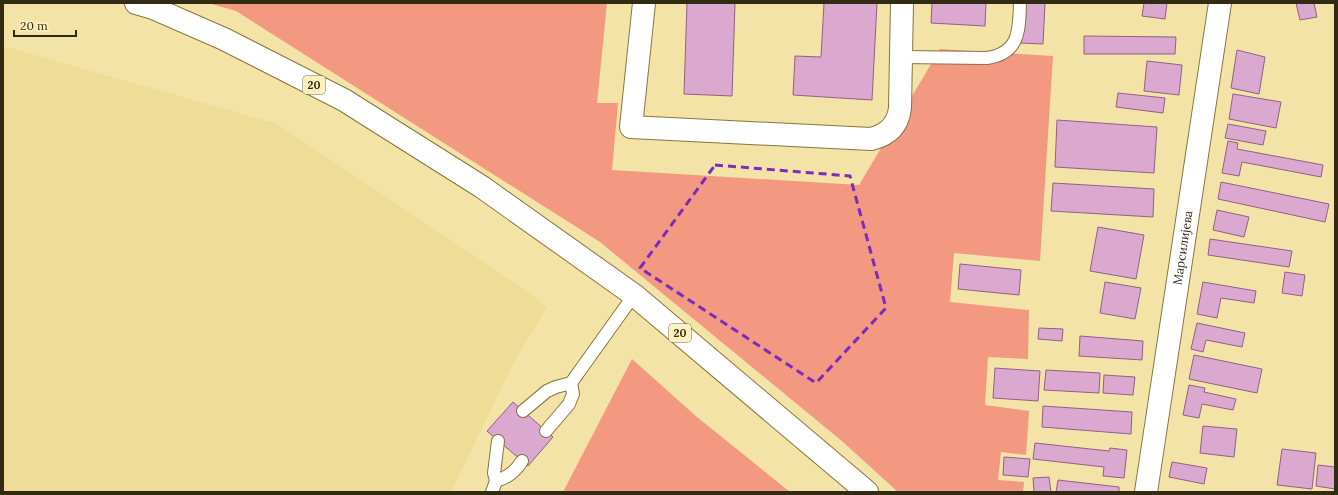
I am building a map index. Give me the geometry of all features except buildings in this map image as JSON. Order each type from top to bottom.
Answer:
[{"type":"street","name":"20","points":[[136,3],[153,8],[224,38],[344,100],[482,187],[634,295],[867,492]]},
{"type":"street","points":[[644,3],[631,127],[871,139],[879,137],[892,129],[899,115],[902,3]]},
{"type":"street","name":"Марсилијева","points":[[1146,492],[1220,3]]},
{"type":"lane","points":[[901,57],[996,57],[1003,53],[1014,42],[1017,36],[1019,28],[1020,3]]},
{"type":"lane","points":[[523,412],[547,391],[571,383],[634,295]]},
{"type":"lane","points":[[546,431],[569,404],[573,394],[571,383]]},
{"type":"lane","points":[[494,487],[494,473],[498,441]]},
{"type":"lane","points":[[494,487],[515,471],[522,462]]},
{"type":"highlighted area","points":[[715,165],[850,176],[886,308],[816,383],[640,268]]},
{"type":"shaded area","points":[[208,3],[607,3],[597,103],[618,103],[612,170],[859,185],[940,49],[1053,56],[1040,261],[954,253],[950,302],[1029,310],[1028,359],[988,357],[985,405],[1029,411],[1026,455],[1001,452],[998,480],[1024,482],[1023,492],[898,492],[843,442],[600,242],[236,11]]},
{"type":"shaded area","points":[[3,46],[277,124],[530,293],[547,308],[514,362],[451,492],[3,492]]},
{"type":"shaded area","points":[[632,359],[697,417],[790,492],[563,492]]}]
